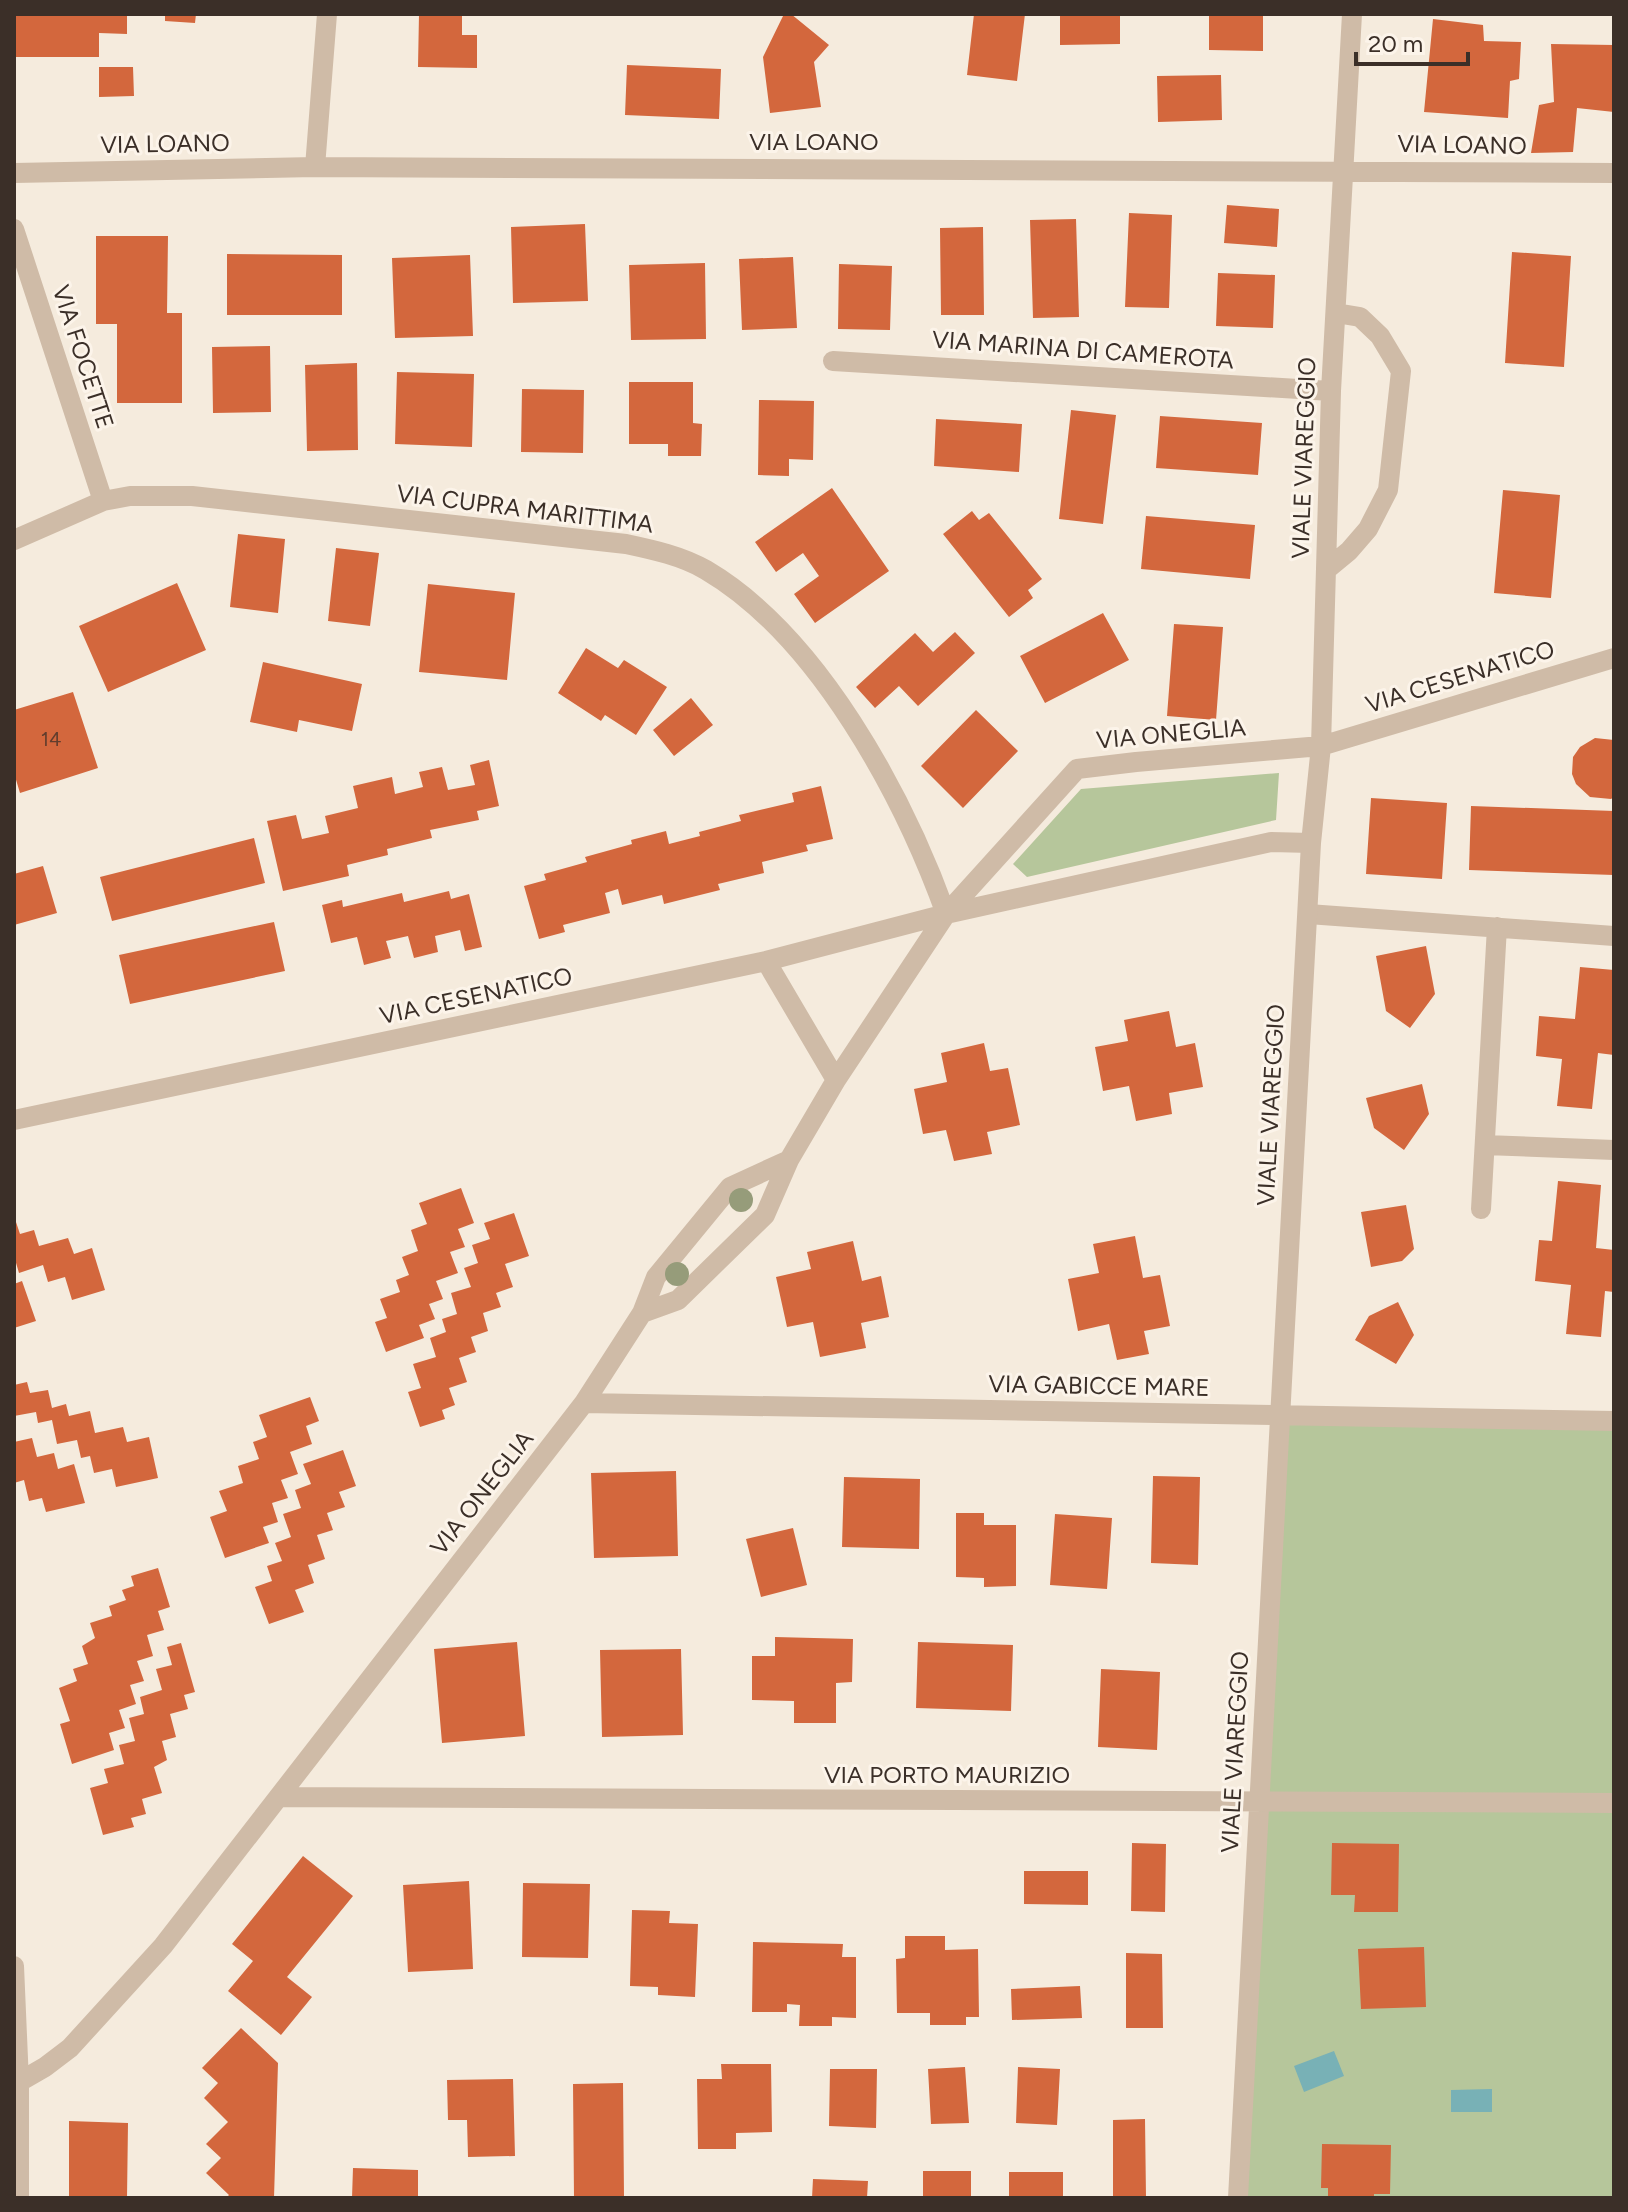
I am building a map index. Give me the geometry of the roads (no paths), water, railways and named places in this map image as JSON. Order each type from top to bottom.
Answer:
[{"type":"street","points":[[315,167],[327,14]]},
{"type":"street","name":"VIALE VIAREGGIO","points":[[1238,2198],[1311,843],[1321,746],[1331,391],[1352,14]]},
{"type":"street","name":"VIA LOANO","points":[[14,173],[315,167],[1614,173]]},
{"type":"street","name":"VIA FOCETTE","points":[[14,229],[103,501]]},
{"type":"street","points":[[1326,570],[1349,551],[1368,529],[1388,490],[1401,371],[1380,336],[1360,317],[1336,313]]},
{"type":"street","name":"VIA MARINA DI CAMEROTA","points":[[833,361],[1331,391]]},
{"type":"street","name":"VIA CUPRA MARITTIMA","points":[[14,540],[103,501],[130,496],[192,496],[626,544],[677,556],[705,569],[771,622],[804,656],[862,737],[927,861],[946,914]]},
{"type":"street","name":"VIA CESENATICO","points":[[1321,746],[1614,658]]},
{"type":"street","name":"VIA ONEGLIA","points":[[19,2082],[45,2067],[81,2037],[163,1946],[584,1403],[642,1313],[656,1277],[730,1187],[789,1160],[836,1080],[946,914],[1077,769],[1321,746]]},
{"type":"street","points":[[946,914],[1271,842],[1311,843]]},
{"type":"street","name":"VIA CESENATICO","points":[[14,1120],[766,961],[946,914]]},
{"type":"street","points":[[1308,914],[1614,936]]},
{"type":"street","points":[[1481,1209],[1497,927]]},
{"type":"street","points":[[766,961],[836,1080]]},
{"type":"street","points":[[1485,1145],[1614,1150]]},
{"type":"street","points":[[642,1313],[678,1300],[765,1215],[789,1160]]},
{"type":"street","name":"VIA GABICCE MARE","points":[[584,1403],[1614,1421]]},
{"type":"street","name":"VIA PORTO MAURIZIO","points":[[280,1797],[1614,1803]]},
{"type":"street","points":[[14,1966],[19,2082],[19,2198]]},
{"type":"water","points":[[1334,2051],[1344,2076],[1304,2092],[1294,2066]]},
{"type":"water","points":[[1492,2089],[1492,2112],[1451,2112],[1451,2090]]}]
